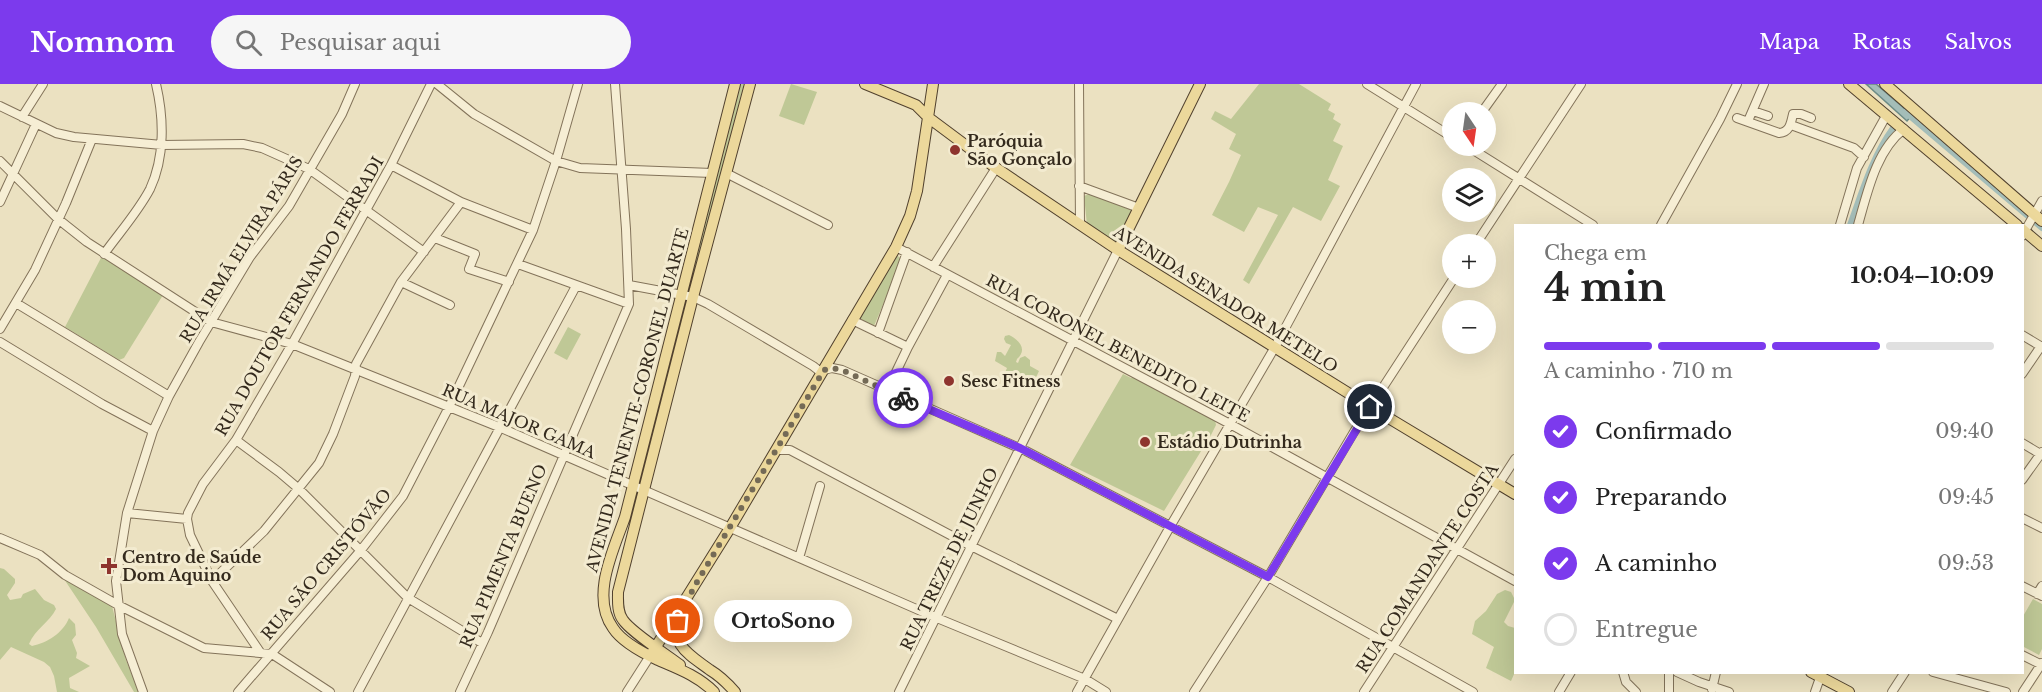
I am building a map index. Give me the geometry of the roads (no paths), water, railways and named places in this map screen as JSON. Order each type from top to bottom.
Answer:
[{"type":"main road","name":"AVENIDA TENENTE-CORONEL DUARTE","points":[[714,692],[697,677],[653,651],[618,634],[612,628],[605,610],[605,581],[625,517],[631,486],[735,84]]},
{"type":"main road","name":"AVENIDA TENENTE-CORONEL DUARTE","points":[[653,651],[622,618],[618,605],[618,591],[750,84]]},
{"type":"main road","points":[[866,84],[916,105],[926,99],[932,88]]},
{"type":"main road","name":"RUA TREZE DE JUNHO","points":[[1118,250],[1200,84]]},
{"type":"main road","points":[[1849,84],[2015,224]]},
{"type":"main road","points":[[1885,84],[2037,218]]},
{"type":"main road","points":[[653,651],[777,450],[896,247],[910,216],[917,191],[932,88]]},
{"type":"main road","name":"AVENIDA SENADOR METELO","points":[[916,105],[928,118],[996,168],[1118,250],[1370,407],[1514,493]]},
{"type":"main road","points":[[2024,232],[2042,246]]},
{"type":"main road","points":[[625,517],[631,540]]},
{"type":"main road","points":[[694,587],[678,621],[679,641],[686,653],[732,688]]},
{"type":"main road","points":[[1818,674],[1849,692]]},
{"type":"street","points":[[22,117],[43,84]]},
{"type":"street","points":[[104,254],[149,190],[158,166],[162,145],[159,96],[156,84]]},
{"type":"street","name":"RUA IRMÃ ELVIRA PÁRIS","points":[[143,692],[122,634],[116,581],[127,513],[153,431],[169,396],[211,322],[250,257],[289,206],[342,114],[355,84]]},
{"type":"street","name":"RUA DOUTOR FERNANDO FERRADI","points":[[187,519],[192,502],[202,483],[236,441],[292,344],[392,165],[431,84]]},
{"type":"street","points":[[437,84],[474,114],[556,161],[580,168],[711,173]]},
{"type":"street","name":"RUA SÃO CRISTÓVÃO","points":[[238,692],[361,550],[403,496],[518,264],[556,161],[578,84]]},
{"type":"street","name":"RUA PIMENTA BUENO","points":[[460,692],[629,304],[622,169],[614,84]]},
{"type":"street","points":[[1079,84],[1080,225]]},
{"type":"street","points":[[1367,84],[1442,130]]},
{"type":"street","points":[[1077,692],[1170,525],[1275,347],[1416,84]]},
{"type":"street","points":[[1489,102],[1502,84]]},
{"type":"street","points":[[1483,234],[1581,84]]},
{"type":"street","points":[[1662,224],[1737,84]]},
{"type":"street","points":[[1748,121],[1764,84]]},
{"type":"street","points":[[0,106],[56,133],[92,139],[162,145],[243,144],[262,148],[309,169],[424,252]]},
{"type":"street","points":[[1754,111],[1768,116]]},
{"type":"street","points":[[1737,118],[1779,133],[1784,133],[1791,125],[1793,114],[1811,118]]},
{"type":"street","points":[[1840,224],[1852,183],[1863,157],[1886,116]]},
{"type":"street","points":[[0,202],[36,124]]},
{"type":"street","points":[[1791,125],[1854,148],[1863,157]]},
{"type":"street","points":[[1857,224],[1882,158],[1904,129]]},
{"type":"street","points":[[0,329],[35,270],[92,139]]},
{"type":"street","points":[[1484,156],[1591,224]]},
{"type":"street","name":"RUA MAJOR GAMA","points":[[0,161],[58,219],[104,254],[211,322],[292,344],[499,427],[644,492],[1084,679],[1106,692]]},
{"type":"street","points":[[392,165],[462,202],[532,230]]},
{"type":"street","points":[[933,267],[996,168]]},
{"type":"street","points":[[726,174],[828,225]]},
{"type":"street","points":[[1079,186],[1139,208]]},
{"type":"street","points":[[2024,228],[2037,218],[2042,201]]},
{"type":"street","points":[[212,581],[258,538],[319,463],[333,434],[355,376],[356,364],[401,282],[462,202]]},
{"type":"street","points":[[435,238],[475,254],[469,269],[509,282]]},
{"type":"street","name":"RUA CORONEL BENEDITO LEITE","points":[[896,247],[1230,424],[1514,580]]},
{"type":"street","name":"RUA TREZE DE JUNHO","points":[[899,692],[1118,250]]},
{"type":"street","points":[[878,333],[907,252]]},
{"type":"street","points":[[518,264],[629,304]]},
{"type":"street","points":[[887,391],[947,275]]},
{"type":"street","points":[[401,282],[450,305]]},
{"type":"street","points":[[629,285],[693,297],[823,372],[837,369],[1020,448],[1268,577],[1473,692]]},
{"type":"street","points":[[358,692],[576,286]]},
{"type":"street","points":[[1194,692],[1268,577],[1370,407],[1447,288]]},
{"type":"street","points":[[16,303],[169,396]]},
{"type":"street","points":[[852,320],[908,347]]},
{"type":"street","points":[[2024,336],[2041,346],[2024,371]]},
{"type":"street","points":[[0,342],[102,404],[153,431]]},
{"type":"street","points":[[236,441],[300,489],[408,598],[482,643]]},
{"type":"street","points":[[2024,444],[2041,453],[2024,477]]},
{"type":"street","points":[[777,450],[790,450],[971,546],[1118,619]]},
{"type":"street","name":"RUA COMANDANTE COSTA","points":[[1364,692],[1514,461]]},
{"type":"street","points":[[799,558],[820,486]]},
{"type":"street","points":[[127,513],[187,519],[190,535],[212,581],[260,652]]},
{"type":"street","points":[[2024,519],[2042,528]]},
{"type":"street","points":[[0,538],[40,555],[65,575],[117,605],[204,648],[272,654],[330,692]]},
{"type":"street","points":[[2024,587],[2040,592]]},
{"type":"street","points":[[627,692],[653,651]]},
{"type":"street","points":[[2023,692],[2042,664],[2024,656]]},
{"type":"street","points":[[1559,692],[1570,674]]},
{"type":"street","points":[[1623,674],[1624,679],[1636,692]]},
{"type":"street","points":[[1669,674],[1669,692]]},
{"type":"street","points":[[1681,674],[1712,689],[1729,692]]},
{"type":"street","points":[[1712,689],[1716,674]]},
{"type":"street","points":[[1815,692],[1818,674]]},
{"type":"street","points":[[1892,692],[1904,674]]},
{"type":"street","points":[[1940,674],[2006,692]]},
{"type":"street","points":[[732,688],[743,692]]},
{"type":"water","points":[[1866,84],[1876,84],[1912,115],[1907,121]]},
{"type":"waterway","points":[[1905,112],[2042,228]]},
{"type":"waterway","points":[[1850,224],[1873,163],[1893,128]]},
{"type":"place","name":"Paróquia São Gonçalo","points":[[955,150]]},
{"type":"place","name":"Sesc Fitness","points":[[949,381]]},
{"type":"place","name":"Estádio Dutrinha","points":[[1145,442]]},
{"type":"place","name":"Centro de Saúde Dom Aquino","points":[[109,566]]},
{"type":"place","name":"OrtoSono","points":[[678,621]]}]
